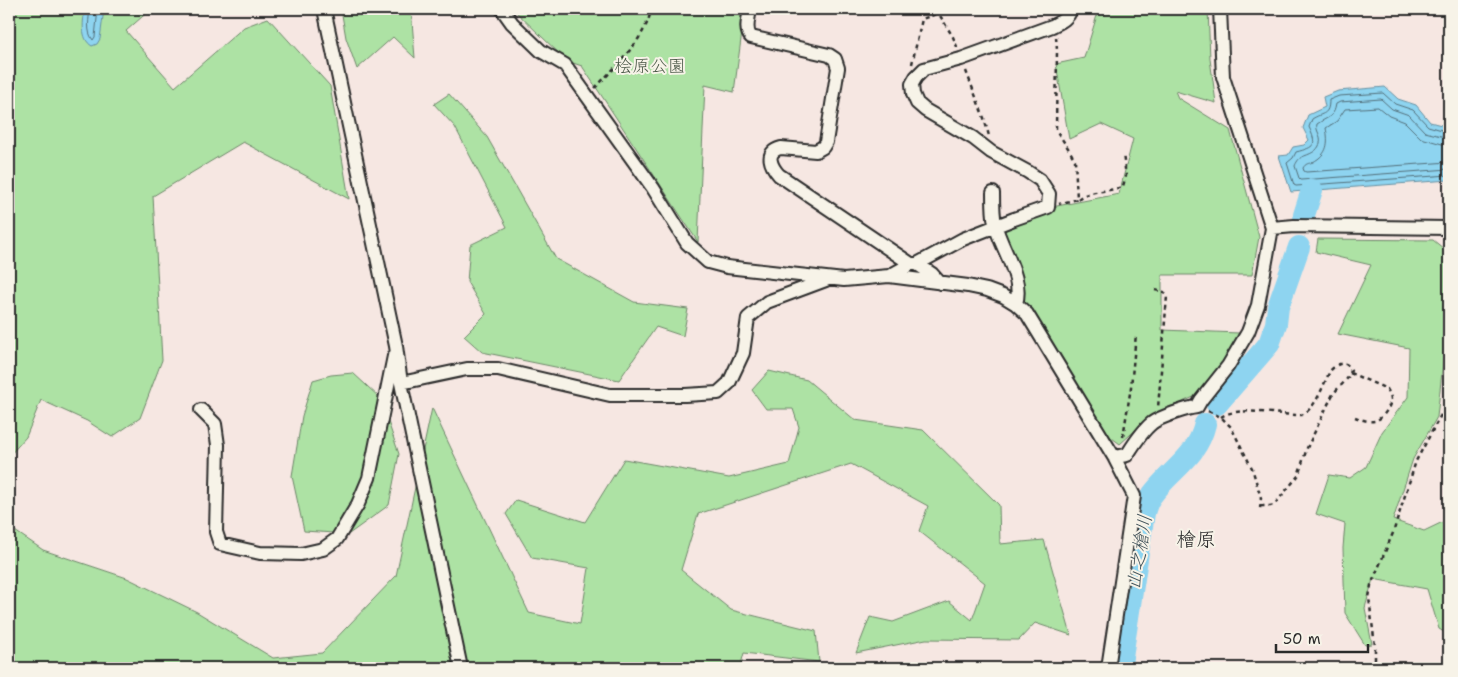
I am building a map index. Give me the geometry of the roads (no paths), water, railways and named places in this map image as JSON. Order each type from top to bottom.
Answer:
[{"type":"street","points":[[324,9],[396,346],[401,383],[461,668]]},
{"type":"street","points":[[502,9],[512,23],[541,51],[565,65],[653,188],[688,243],[708,262],[727,267],[831,279],[844,280],[889,276],[987,290],[1003,296],[1027,314],[1114,457],[1134,496],[1108,668]]},
{"type":"street","points":[[750,9],[748,35],[829,55],[835,59],[838,68],[826,142],[823,147],[816,151],[776,149],[771,155],[770,160],[774,170],[779,176],[932,274],[940,283]]},
{"type":"street","points":[[889,276],[963,239],[1048,208],[1049,194],[1040,180],[924,110],[917,103],[913,94],[912,84],[924,69],[961,59],[1052,26],[1067,17],[1071,9]]},
{"type":"street","points":[[1114,457],[1127,455],[1153,422],[1197,407],[1228,366],[1248,332],[1258,305],[1272,228],[1223,77],[1220,9]]},
{"type":"street","points":[[993,193],[996,226],[1019,290],[1016,304]]},
{"type":"street","points":[[1272,228],[1294,226],[1449,228]]},
{"type":"street","points":[[401,383],[467,370],[498,370],[610,395],[718,393],[729,383],[743,353],[748,318],[766,302],[831,279]]},
{"type":"street","points":[[201,410],[215,424],[218,445],[216,532],[220,544],[260,553],[300,554],[323,549],[337,539],[358,504],[369,478],[396,346]]},
{"type":"water","points":[[85,9],[104,9],[100,39],[97,44],[92,46],[88,43],[84,34]]},
{"type":"water","points":[[1385,87],[1398,99],[1416,105],[1430,122],[1449,127],[1449,180],[1291,192],[1279,156],[1288,155],[1293,147],[1304,145],[1309,140],[1303,128],[1308,115],[1325,107],[1323,97],[1338,91]]},
{"type":"waterway","name":"山之槍川","points":[[1304,215],[1312,190]]},
{"type":"waterway","name":"山之槍川","points":[[1217,404],[1269,344],[1276,324],[1278,307],[1299,247]]},
{"type":"waterway","name":"山之槍川","points":[[1124,668],[1121,663],[1146,506],[1150,497],[1159,486],[1190,455],[1201,436],[1205,424]]},
{"type":"district","name":"檜原","points":[[1196,539]]},
{"type":"park label","name":"桧原公園","points":[[650,66]]}]
